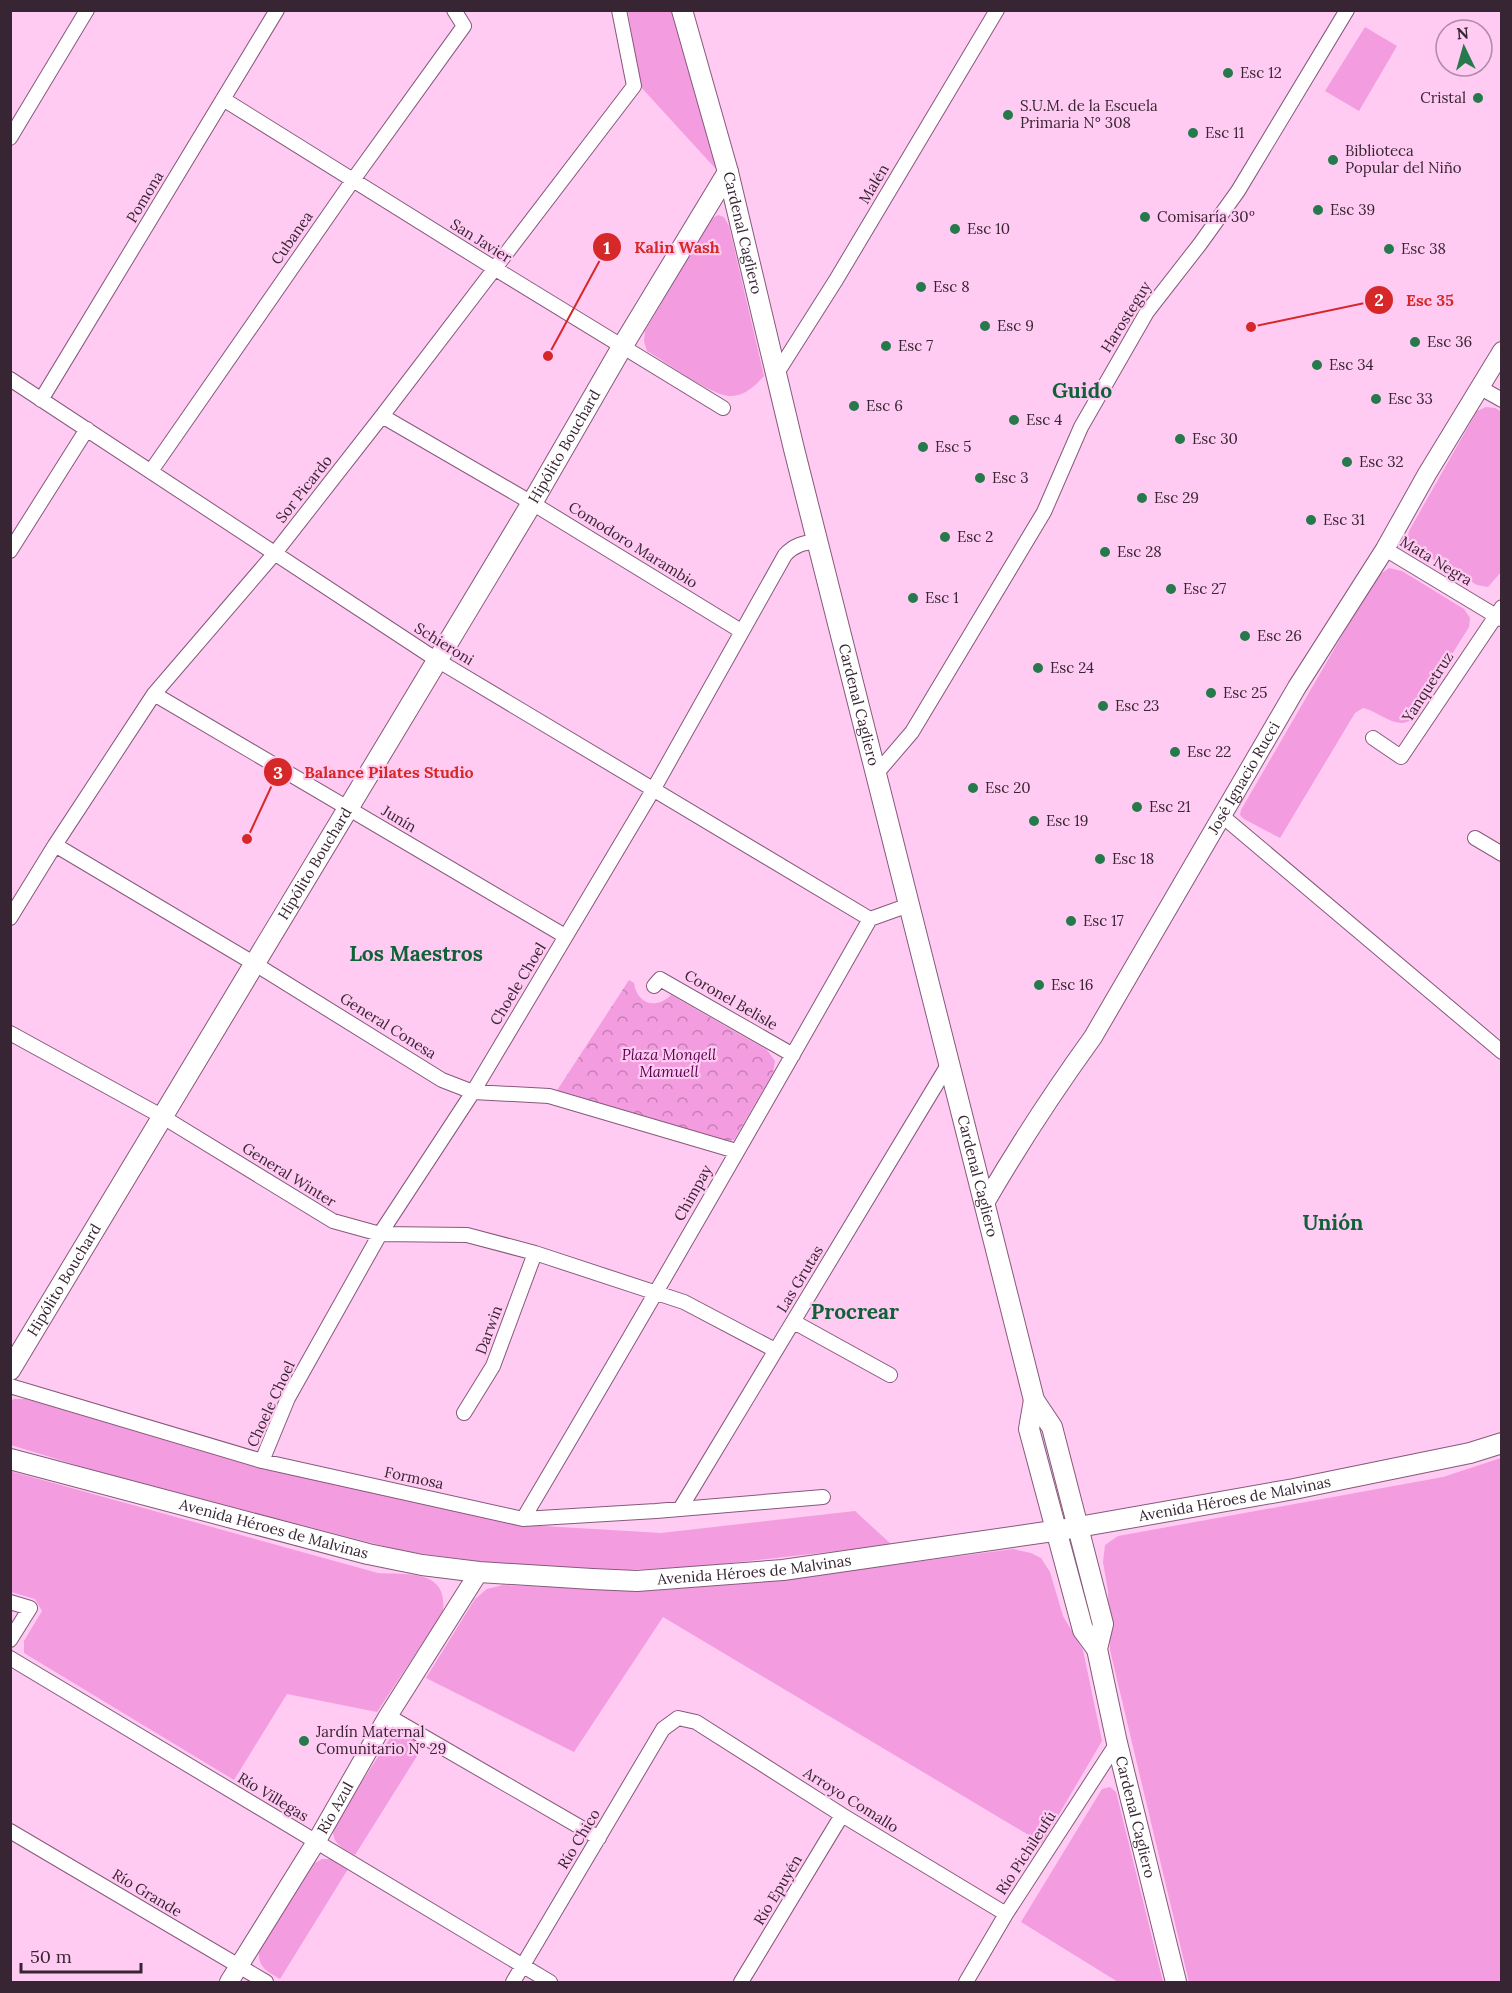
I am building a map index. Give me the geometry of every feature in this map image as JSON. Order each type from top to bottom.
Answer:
[{"type":"main road","name":"Cardenal Cagliero","points":[[682,10],[729,172],[817,541],[1034,1400],[1052,1427],[1078,1527],[1102,1624],[1097,1649],[1117,1743],[1176,1983]]},
{"type":"main road","name":"Hipólito Bouchard","points":[[10,1370],[729,172]]},
{"type":"main road","name":"Cardenal Cagliero","points":[[1034,1400],[1029,1429],[1083,1630],[1097,1649]]},
{"type":"main road","name":"Avenida Héroes de Malvinas","points":[[10,1459],[368,1554],[422,1565],[479,1572],[649,1580],[783,1570],[1055,1531],[1382,1473],[1470,1453],[1502,1443]]},
{"type":"street","points":[[10,138],[87,10]]},
{"type":"street","name":"Pomona","points":[[42,400],[277,10]]},
{"type":"street","name":"Cubanea","points":[[151,471],[352,180],[464,26],[454,10]]},
{"type":"street","name":"Sor Picardo","points":[[10,918],[154,694],[274,553],[382,416],[634,86],[619,10]]},
{"type":"street","name":"Malén","points":[[777,373],[836,280],[997,10]]},
{"type":"street","name":"Harosteguy","points":[[876,774],[912,732],[1044,512],[1081,427],[1147,312],[1238,191],[1347,10]]},
{"type":"street","name":"San Javier","points":[[223,99],[723,408]]},
{"type":"street","name":"José Ignacio Rucci","points":[[985,1203],[1007,1163],[1093,1036],[1305,672],[1385,549],[1502,351]]},
{"type":"street","name":"Schieroni","points":[[10,379],[437,660],[870,919]]},
{"type":"street","points":[[1479,387],[1502,400]]},
{"type":"street","name":"Comodoro Marambio","points":[[382,416],[532,503],[741,632]]},
{"type":"street","points":[[10,551],[87,429]]},
{"type":"street","name":"Choele Choel","points":[[262,1461],[288,1398],[380,1234],[473,1092],[653,790],[785,555],[798,545],[817,541]]},
{"type":"street","name":"Mata Negra","points":[[1385,549],[1499,614]]},
{"type":"street","name":"Yanquetruz","points":[[1373,738],[1401,757],[1499,614]]},
{"type":"street","name":"Junín","points":[[154,694],[565,936]]},
{"type":"street","points":[[1221,815],[1502,1052]]},
{"type":"street","points":[[1475,838],[1502,854]]},
{"type":"street","name":"General Conesa","points":[[55,845],[255,964],[442,1080],[473,1092],[549,1096],[736,1151]]},
{"type":"street","points":[[870,919],[909,905]]},
{"type":"street","name":"Chimpay","points":[[523,1519],[657,1293],[870,919]]},
{"type":"street","name":"Coronel Belisle","points":[[654,986],[660,979],[793,1055]]},
{"type":"street","name":"General Winter","points":[[10,1033],[163,1117],[333,1221],[380,1234],[467,1235],[535,1253],[684,1302],[776,1350]]},
{"type":"street","name":"Las Grutas","points":[[680,1509],[948,1065]]},
{"type":"street","name":"Darwin","points":[[464,1413],[493,1366],[535,1253]]},
{"type":"street","points":[[794,1322],[890,1375]]},
{"type":"street","name":"Formosa","points":[[10,1386],[262,1461],[523,1519],[822,1497]]},
{"type":"street","name":"Río Azul","points":[[229,1983],[316,1842],[388,1716],[479,1572]]},
{"type":"street","points":[[10,1602],[30,1608],[10,1640]]},
{"type":"street","name":"Río Villegas","points":[[10,1658],[550,1983]]},
{"type":"street","points":[[388,1716],[599,1838]]},
{"type":"street","name":"Río Chico","points":[[513,1983],[663,1729],[678,1718]]},
{"type":"street","name":"Arroyo Comallo","points":[[678,1718],[696,1722],[842,1815],[1006,1914]]},
{"type":"street","name":"Río Pichileufú","points":[[966,1983],[1006,1914],[1117,1743]]},
{"type":"street","name":"Río Epuyén","points":[[741,1983],[842,1815]]},
{"type":"street","name":"Río Grande","points":[[10,1831],[266,1983]]},
{"type":"green space","points":[[628,11],[672,11],[717,165],[715,168],[640,86]]},
{"type":"green space","points":[[1365,27],[1397,46],[1359,111],[1325,91]]},
{"type":"green space","points":[[718,215],[724,217],[729,226],[764,376],[749,390],[734,396],[710,390],[688,377],[647,351],[644,341],[645,331],[711,219]]},
{"type":"green space","points":[[1486,407],[1502,412],[1501,572],[1488,587],[1477,585],[1412,547],[1407,540],[1409,531],[1477,411]]},
{"type":"green space","points":[[1389,568],[1402,571],[1464,609],[1470,618],[1469,627],[1411,720],[1399,723],[1363,708],[1355,713],[1280,838],[1244,819],[1240,815],[1241,810],[1376,577]]},
{"type":"green space","name":"Plaza Mongell Mamuell","points":[[629,980],[634,983],[643,1000],[659,1002],[671,995],[767,1050],[775,1061],[773,1073],[734,1140],[720,1142],[556,1092]]},
{"type":"green space","points":[[26,1399],[262,1469],[526,1525],[661,1533],[855,1511],[892,1545],[704,1566],[627,1570],[507,1565],[403,1551],[118,1478],[11,1445],[11,1401]]},
{"type":"green space","points":[[1501,1458],[1501,1982],[1189,1982],[1110,1650],[1108,1591],[1103,1562],[1105,1545],[1118,1536],[1443,1477]]},
{"type":"green space","points":[[10,1471],[378,1573],[424,1577],[433,1581],[439,1588],[443,1598],[443,1612],[377,1712],[287,1694],[234,1780],[24,1653],[24,1641],[42,1611],[35,1599],[11,1592]]},
{"type":"green space","points":[[1013,1549],[1041,1558],[1050,1572],[1063,1616],[1083,1650],[1102,1741],[1042,1843],[663,1617],[574,1752],[426,1678],[475,1599],[487,1589],[503,1585],[648,1591],[765,1582]]},
{"type":"green space","points":[[397,1734],[406,1735],[424,1745],[355,1855],[336,1841],[333,1827],[390,1738]]},
{"type":"green space","points":[[1110,1787],[1116,1792],[1163,1982],[1118,1982],[1021,1922],[1102,1789]]},
{"type":"green space","points":[[322,1859],[331,1859],[348,1869],[280,1979],[262,1965],[259,1951],[313,1864]]},
{"type":"place","name":"Esc 12","points":[[1228,73]]},
{"type":"place","name":"Cristal","points":[[1478,98]]},
{"type":"place","name":"S.U.M. de la Escuela Primaria N° 308","points":[[1008,115]]},
{"type":"place","name":"Esc 11","points":[[1193,133]]},
{"type":"place","name":"Biblioteca Popular del Niño","points":[[1333,160]]},
{"type":"place","name":"Esc 39","points":[[1318,210]]},
{"type":"place","name":"Comisaría 30º","points":[[1145,217]]},
{"type":"place","name":"Esc 10","points":[[955,229]]},
{"type":"place","name":"Esc 38","points":[[1389,249]]},
{"type":"place","name":"Esc 8","points":[[921,287]]},
{"type":"place","name":"Esc 9","points":[[985,326]]},
{"type":"place","name":"Esc 35","points":[[1251,327]]},
{"type":"place","name":"Esc 36","points":[[1415,342]]},
{"type":"place","name":"Esc 7","points":[[886,346]]},
{"type":"place","name":"Kalin Wash","points":[[548,356]]},
{"type":"place","name":"Esc 34","points":[[1317,365]]},
{"type":"place","name":"Esc 33","points":[[1376,399]]},
{"type":"place","name":"Esc 6","points":[[854,406]]},
{"type":"place","name":"Esc 4","points":[[1014,420]]},
{"type":"place","name":"Esc 30","points":[[1180,439]]},
{"type":"place","name":"Esc 5","points":[[923,447]]},
{"type":"place","name":"Esc 32","points":[[1347,462]]},
{"type":"place","name":"Esc 3","points":[[980,478]]},
{"type":"place","name":"Esc 29","points":[[1142,498]]},
{"type":"place","name":"Esc 31","points":[[1311,520]]},
{"type":"place","name":"Esc 2","points":[[945,537]]},
{"type":"place","name":"Esc 28","points":[[1105,552]]},
{"type":"place","name":"Esc 27","points":[[1171,589]]},
{"type":"place","name":"Esc 1","points":[[913,598]]},
{"type":"place","name":"Esc 26","points":[[1245,636]]},
{"type":"place","name":"Esc 24","points":[[1038,668]]},
{"type":"place","name":"Esc 25","points":[[1211,693]]},
{"type":"place","name":"Esc 23","points":[[1103,706]]},
{"type":"place","name":"Esc 22","points":[[1175,752]]},
{"type":"place","name":"Esc 20","points":[[973,788]]},
{"type":"place","name":"Esc 21","points":[[1137,807]]},
{"type":"place","name":"Esc 19","points":[[1034,821]]},
{"type":"place","name":"Balance Pilates Studio","points":[[247,839]]},
{"type":"place","name":"Esc 18","points":[[1100,859]]},
{"type":"place","name":"Esc 17","points":[[1071,921]]},
{"type":"place","name":"Esc 16","points":[[1039,985]]},
{"type":"place","name":"Jardín Maternal Comunitario N° 29","points":[[304,1741]]},
{"type":"district","name":"Guido","points":[[1082,391]]},
{"type":"district","name":"Los Maestros","points":[[416,954]]},
{"type":"district","name":"Unión","points":[[1333,1223]]},
{"type":"district","name":"Procrear","points":[[855,1312]]}]
